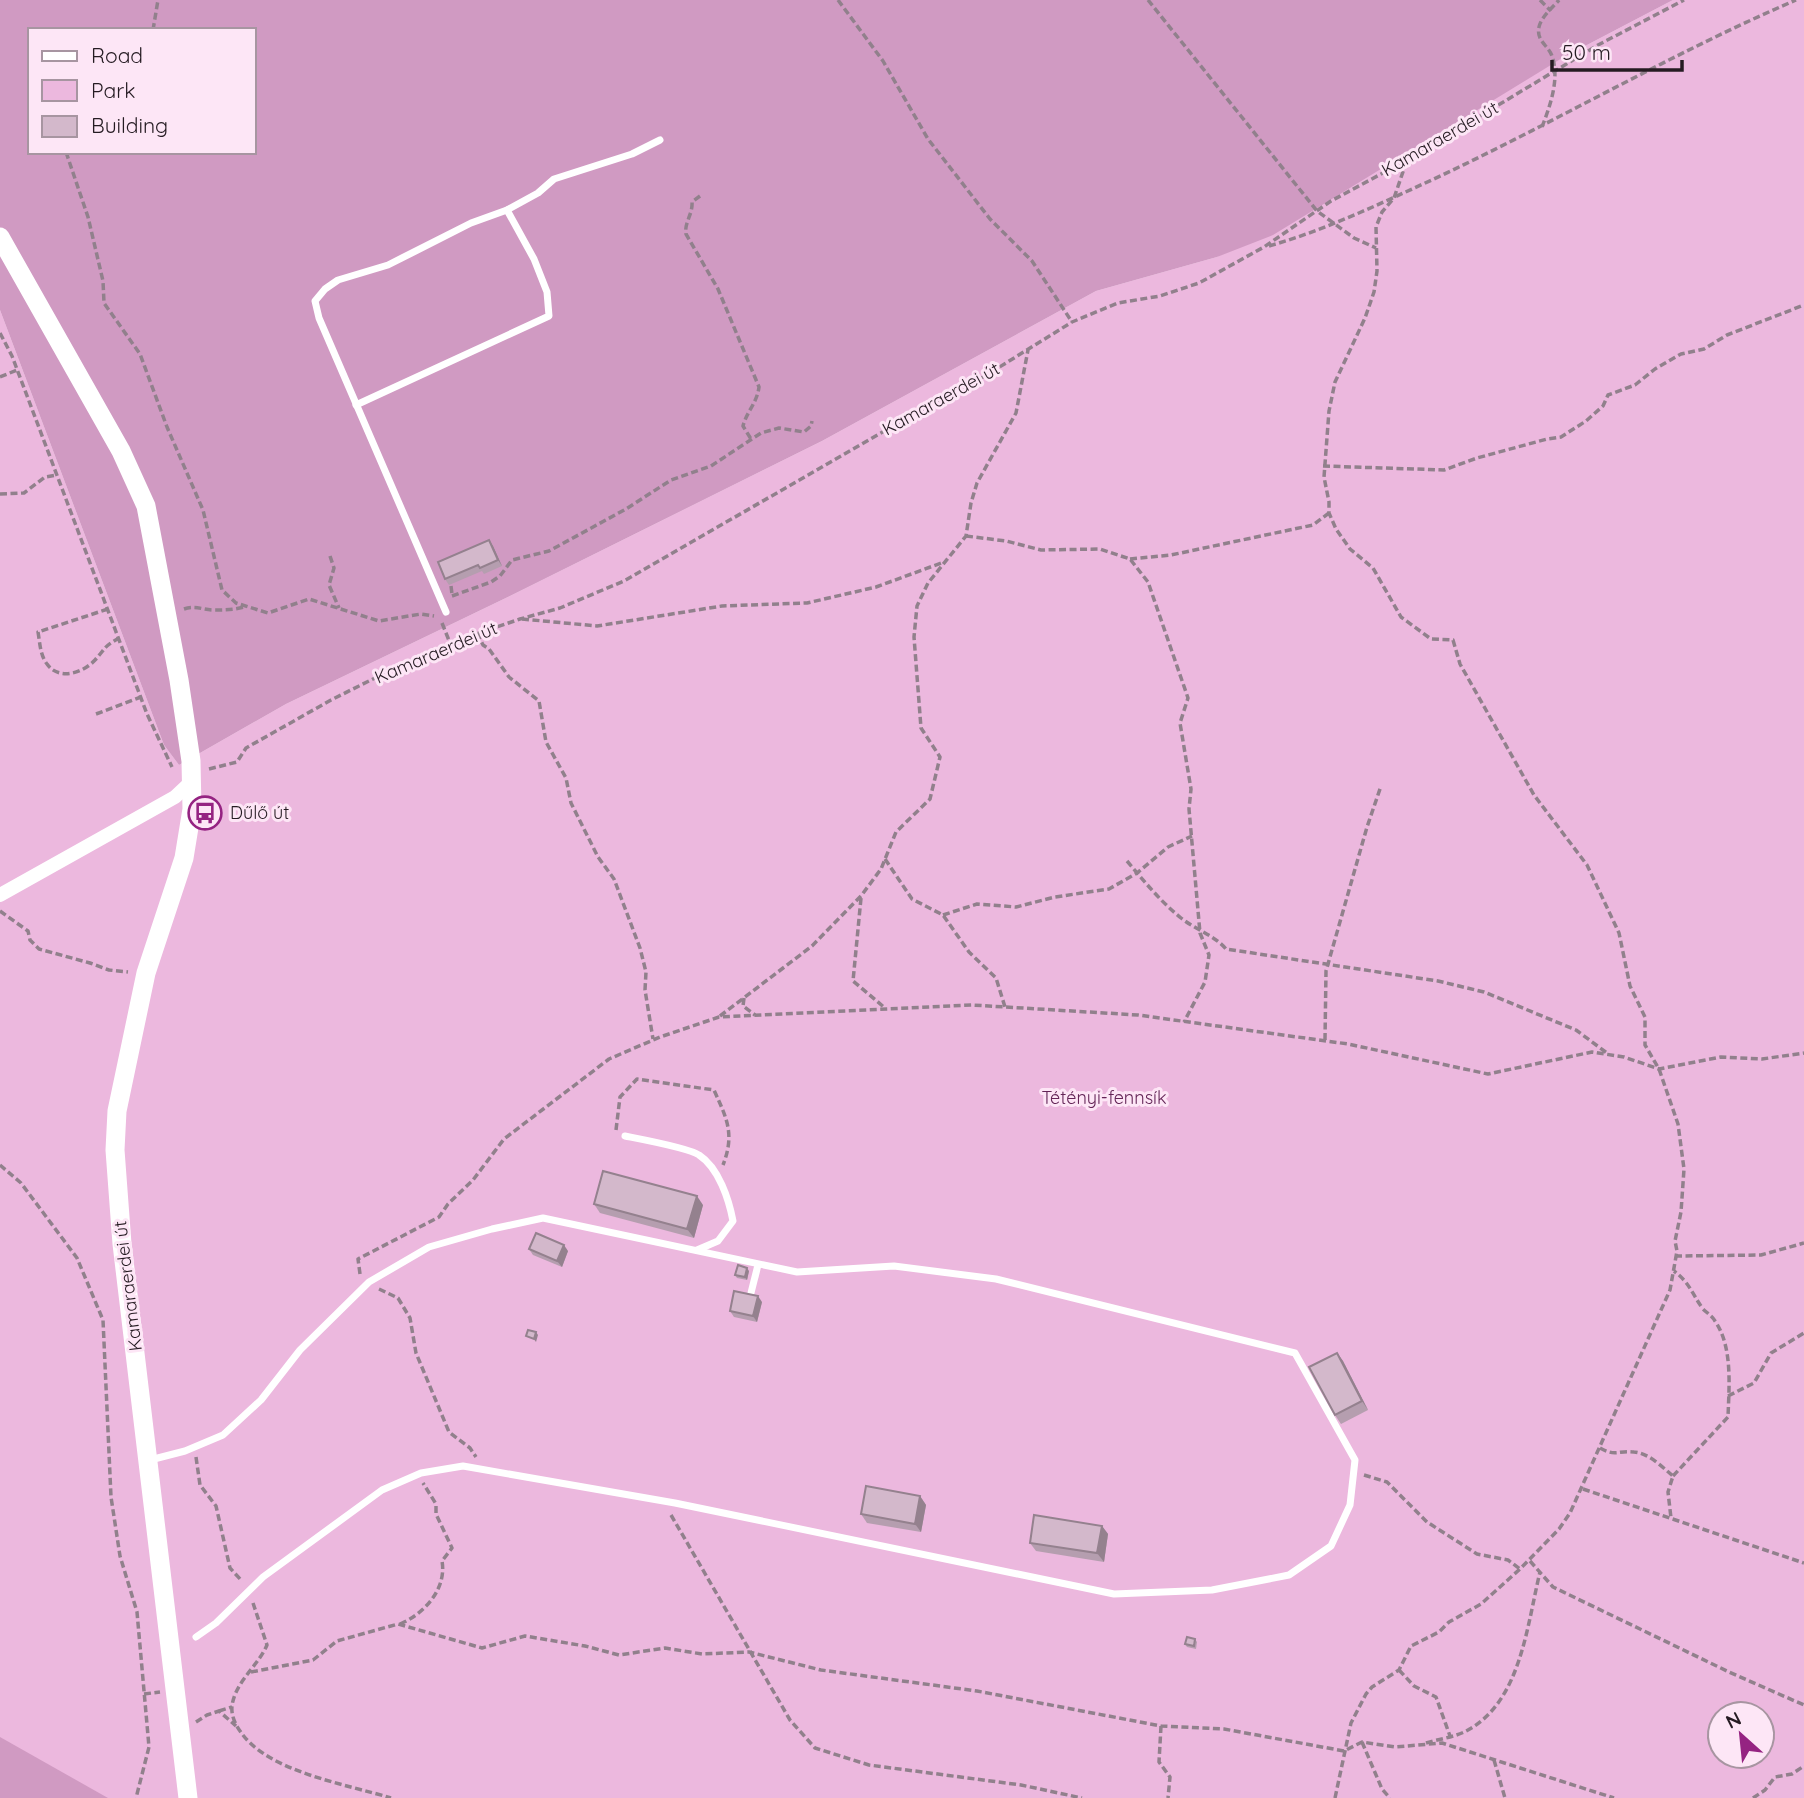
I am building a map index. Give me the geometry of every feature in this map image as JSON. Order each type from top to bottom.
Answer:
[{"type":"street","name":"Kamaraerdei út","points":[[0,237],[121,451],[146,506],[179,680],[191,761],[192,809],[184,858],[146,973],[117,1111],[115,1150],[122,1244],[188,1798]]},
{"type":"street","points":[[0,895],[175,797],[192,781]]},
{"type":"lane","points":[[445,608],[318,318],[315,301],[325,289],[338,280],[388,265],[471,223],[507,210],[538,193],[554,179],[632,154],[660,140]]},
{"type":"lane","points":[[356,405],[549,316],[547,292],[534,259],[507,210]]},
{"type":"lane","points":[[625,1136],[699,1154],[718,1177],[730,1201],[733,1221],[718,1241],[696,1251]]},
{"type":"lane","points":[[149,1461],[223,1435],[261,1400],[300,1350],[369,1282],[429,1247],[543,1218],[797,1272],[894,1266],[996,1279],[1295,1353],[1355,1460],[1350,1505],[1331,1546],[1289,1575],[1212,1590],[1114,1594],[663,1500],[463,1466],[421,1473],[382,1490],[250,1589],[216,1623],[196,1637]]},
{"type":"lane","points":[[751,1293],[758,1265]]},
{"type":"path","points":[[153,28],[158,0]]},
{"type":"path","points":[[838,0],[883,61],[928,139],[990,219],[1032,261],[1072,322]]},
{"type":"path","points":[[1148,0],[1317,211],[1354,238],[1376,248]]},
{"type":"path","points":[[1539,0],[1551,11]]},
{"type":"path","points":[[1542,127],[1550,106],[1555,70],[1552,54],[1540,40],[1538,29],[1559,0]]},
{"type":"path","name":"Kamaraerdei út","points":[[192,781],[209,769],[237,762],[246,748],[331,700],[450,643],[560,608],[624,581],[1028,350],[1072,322],[1118,303],[1160,296],[1199,284],[1264,247],[1361,184],[1407,160],[1555,70],[1684,0]]},
{"type":"path","points":[[1264,247],[1300,237],[1394,198],[1542,127],[1696,46],[1796,0]]},
{"type":"path","points":[[67,154],[88,217],[103,281],[104,303],[140,354],[167,427],[203,510],[222,590],[236,603],[268,612],[309,599],[379,621],[421,614],[443,618],[442,628],[450,643]]},
{"type":"path","points":[[1335,1798],[1350,1723],[1366,1694],[1372,1687],[1399,1670],[1411,1646],[1481,1604],[1530,1561],[1559,1529],[1583,1489],[1670,1290],[1677,1251],[1675,1241],[1681,1212],[1684,1169],[1678,1124],[1659,1069],[1645,1045],[1645,1017],[1630,986],[1619,933],[1587,865],[1534,795],[1460,664],[1453,640],[1432,639],[1401,617],[1373,568],[1350,549],[1329,513],[1323,466],[1335,382],[1374,292],[1377,271],[1376,227],[1382,212],[1394,198],[1407,160]]},
{"type":"path","points":[[700,196],[692,202],[693,210],[685,227],[686,234],[718,289],[758,387],[757,398],[745,417],[743,426],[751,439]]},
{"type":"path","points":[[1323,466],[1444,470],[1477,458],[1547,439],[1561,438],[1603,406],[1608,395],[1635,385],[1681,354],[1704,349],[1727,335],[1804,305]]},
{"type":"path","points":[[1,337],[17,370],[141,697],[172,766],[173,777]]},
{"type":"path","points":[[719,1017],[812,946],[861,896],[881,869],[896,832],[930,799],[940,757],[921,728],[914,637],[916,606],[928,583],[966,536],[977,483],[1016,413],[1028,350]]},
{"type":"path","points":[[0,377],[17,370]]},
{"type":"path","points":[[445,608],[452,596],[500,576],[512,560],[548,551],[626,509],[671,480],[722,461],[751,439],[779,428],[804,432],[811,426],[812,421]]},
{"type":"path","points":[[0,494],[24,493],[46,477],[57,475]]},
{"type":"path","points":[[966,536],[1006,541],[1041,550],[1100,549],[1130,559],[1171,555],[1314,525],[1329,513]]},
{"type":"path","points":[[330,556],[334,568],[329,585],[339,608]]},
{"type":"path","points":[[1130,559],[1148,582],[1188,698],[1180,723],[1191,789],[1189,809],[1200,933],[1209,955],[1205,982],[1184,1022]]},
{"type":"path","points":[[520,619],[597,626],[722,606],[807,603],[876,587],[946,561]]},
{"type":"path","points":[[184,609],[192,606],[211,611],[246,606]]},
{"type":"path","points":[[108,609],[38,632],[42,654],[55,671],[73,673],[97,659],[104,646],[119,638]]},
{"type":"path","points":[[477,633],[483,645],[489,649],[509,677],[539,701],[546,742],[566,778],[570,803],[598,857],[614,879],[640,948],[646,972],[645,990],[653,1040]]},
{"type":"path","points":[[96,714],[141,697]]},
{"type":"path","points":[[1325,1040],[1327,965],[1381,786]]},
{"type":"path","points":[[943,915],[977,904],[1016,907],[1055,897],[1109,889],[1137,873],[1168,846],[1192,836]]},
{"type":"path","points":[[885,859],[912,899],[943,915],[969,952],[996,978],[1006,1007]]},
{"type":"path","points":[[1127,861],[1160,901],[1200,933],[1217,939],[1226,948],[1438,981],[1484,992],[1576,1030],[1607,1053]]},
{"type":"path","points":[[861,896],[853,981],[887,1009]]},
{"type":"path","points":[[0,911],[28,931],[30,940],[39,949],[109,970],[146,973]]},
{"type":"path","points":[[744,996],[743,1006],[747,1012],[757,1016]]},
{"type":"path","points":[[484,1469],[470,1448],[449,1432],[416,1353],[410,1318],[398,1298],[383,1293],[360,1274],[358,1259],[439,1217],[448,1204],[473,1180],[503,1139],[609,1059],[719,1017],[972,1005],[1138,1015],[1325,1040],[1488,1074],[1592,1052],[1607,1053],[1659,1069],[1721,1057],[1762,1059],[1804,1053]]},
{"type":"path","points":[[625,1136],[615,1130],[620,1097],[637,1079],[714,1090],[725,1115],[730,1146],[718,1177]]},
{"type":"path","points":[[0,1164],[21,1183],[78,1258],[103,1320],[111,1497],[120,1556],[137,1612],[149,1746],[136,1798]]},
{"type":"path","points":[[1674,1256],[1761,1255],[1804,1243]]},
{"type":"path","points":[[1671,1518],[1668,1492],[1673,1476],[1728,1417],[1726,1345],[1715,1321],[1703,1309],[1686,1280],[1674,1271]]},
{"type":"path","points":[[1728,1396],[1754,1383],[1770,1353],[1804,1333]]},
{"type":"path","points":[[195,1447],[200,1485],[216,1506],[230,1568],[250,1589],[255,1614],[267,1645],[240,1686],[232,1707],[237,1727]]},
{"type":"path","points":[[1601,1448],[1612,1454],[1635,1451],[1650,1458],[1673,1476]]},
{"type":"path","points":[[1354,1472],[1387,1482],[1427,1522],[1477,1554],[1508,1560],[1520,1569]]},
{"type":"path","points":[[251,1672],[313,1660],[337,1641],[398,1624],[419,1614],[428,1606],[438,1589],[443,1571],[442,1561],[452,1548],[438,1519],[436,1504],[422,1482],[421,1473]]},
{"type":"path","points":[[1583,1489],[1804,1563]]},
{"type":"path","points":[[663,1500],[790,1720],[815,1748],[869,1765],[1021,1786],[1082,1798]]},
{"type":"path","points":[[1530,1561],[1553,1587],[1804,1705]]},
{"type":"path","points":[[1418,1745],[1467,1731],[1493,1712],[1515,1671],[1530,1628],[1539,1572]]},
{"type":"path","points":[[398,1624],[482,1648],[525,1636],[619,1655],[665,1648],[702,1654],[749,1652],[821,1670],[976,1691],[1161,1726],[1224,1728],[1344,1751],[1362,1742],[1395,1747],[1442,1743],[1614,1798]]},
{"type":"path","points":[[1399,1670],[1414,1686],[1437,1697],[1450,1736]]},
{"type":"path","points":[[180,1726],[232,1707]]},
{"type":"path","points":[[219,1711],[256,1750],[283,1766],[391,1798]]},
{"type":"path","points":[[1161,1726],[1159,1762],[1170,1777],[1168,1798]]},
{"type":"path","points":[[1362,1742],[1382,1789],[1390,1798]]},
{"type":"path","points":[[1493,1759],[1505,1798]]},
{"type":"path","points":[[1753,1798],[1765,1790],[1775,1777],[1792,1774],[1804,1766]]},
{"type":"green space","name":"Tétényi-fennsík","points":[[1673,0],[1804,0],[1804,1798],[0,1798],[0,310],[164,745],[179,765],[286,704],[822,441],[1096,291],[1217,257],[1564,57]]},
{"type":"shaded area","points":[[0,0],[1673,0],[1564,57],[1273,235],[1217,257],[1096,291],[822,441],[286,704],[179,765],[164,745],[0,310]]},
{"type":"shaded area","points":[[0,1737],[108,1798],[0,1798]]},
{"type":"building","points":[[489,540],[498,560],[445,579],[438,562]]},
{"type":"building","points":[[603,1171],[697,1196],[687,1229],[594,1204]]},
{"type":"building","points":[[536,1233],[564,1245],[557,1261],[529,1249]]},
{"type":"building","points":[[738,1265],[747,1268],[745,1277],[735,1275]]},
{"type":"building","points":[[734,1291],[758,1296],[753,1316],[730,1311]]},
{"type":"building","points":[[528,1330],[536,1332],[534,1339],[526,1336]]},
{"type":"building","points":[[1337,1353],[1362,1401],[1335,1415],[1309,1367]]},
{"type":"building","points":[[866,1486],[920,1496],[915,1524],[861,1514]]},
{"type":"building","points":[[1034,1515],[1102,1526],[1097,1553],[1030,1543]]},
{"type":"building","points":[[1187,1637],[1195,1639],[1194,1646],[1185,1644]]},
{"type":"place","name":"Dűlő út","points":[[205,813]]}]
